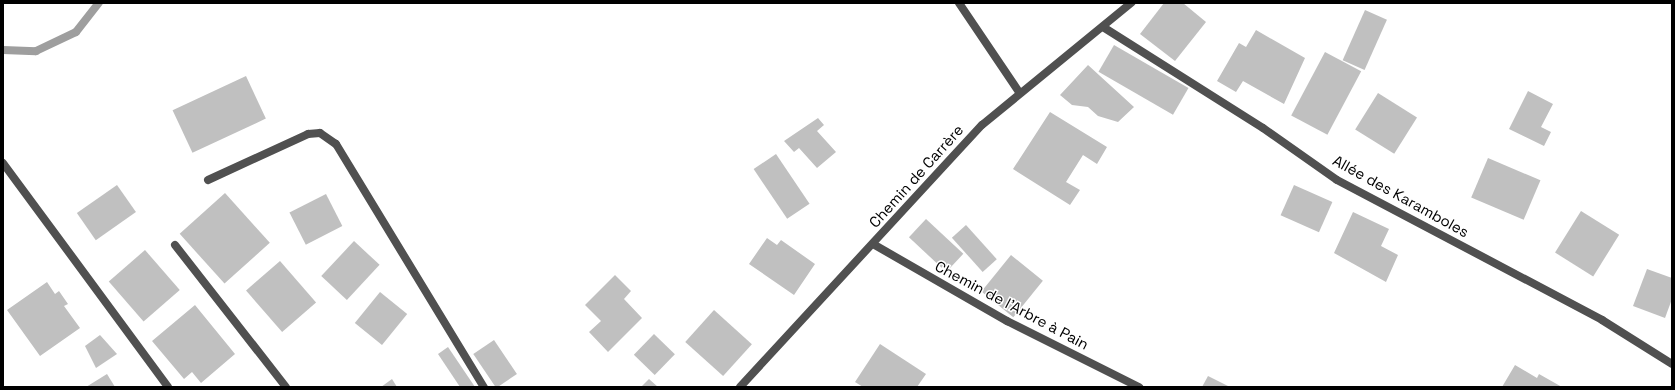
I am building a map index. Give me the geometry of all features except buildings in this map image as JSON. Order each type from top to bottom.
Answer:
[{"type":"street","points":[[959,3],[1019,92]]},
{"type":"street","name":"Chemin de Carrère","points":[[740,387],[982,125],[1019,92],[1103,27],[1131,3]]},
{"type":"street","name":"Allée des Karamboles","points":[[1103,27],[1263,128],[1338,180],[1602,320],[1672,364]]},
{"type":"street","points":[[208,180],[308,134],[320,133],[336,144],[484,387]]},
{"type":"street","points":[[3,163],[168,387]]},
{"type":"street","name":"Chemin de l'Arbre à Pain","points":[[873,244],[1007,321],[1139,387]]},
{"type":"street","points":[[175,245],[286,387]]},
{"type":"waterway","points":[[3,50],[36,51],[76,32],[99,3]]}]
